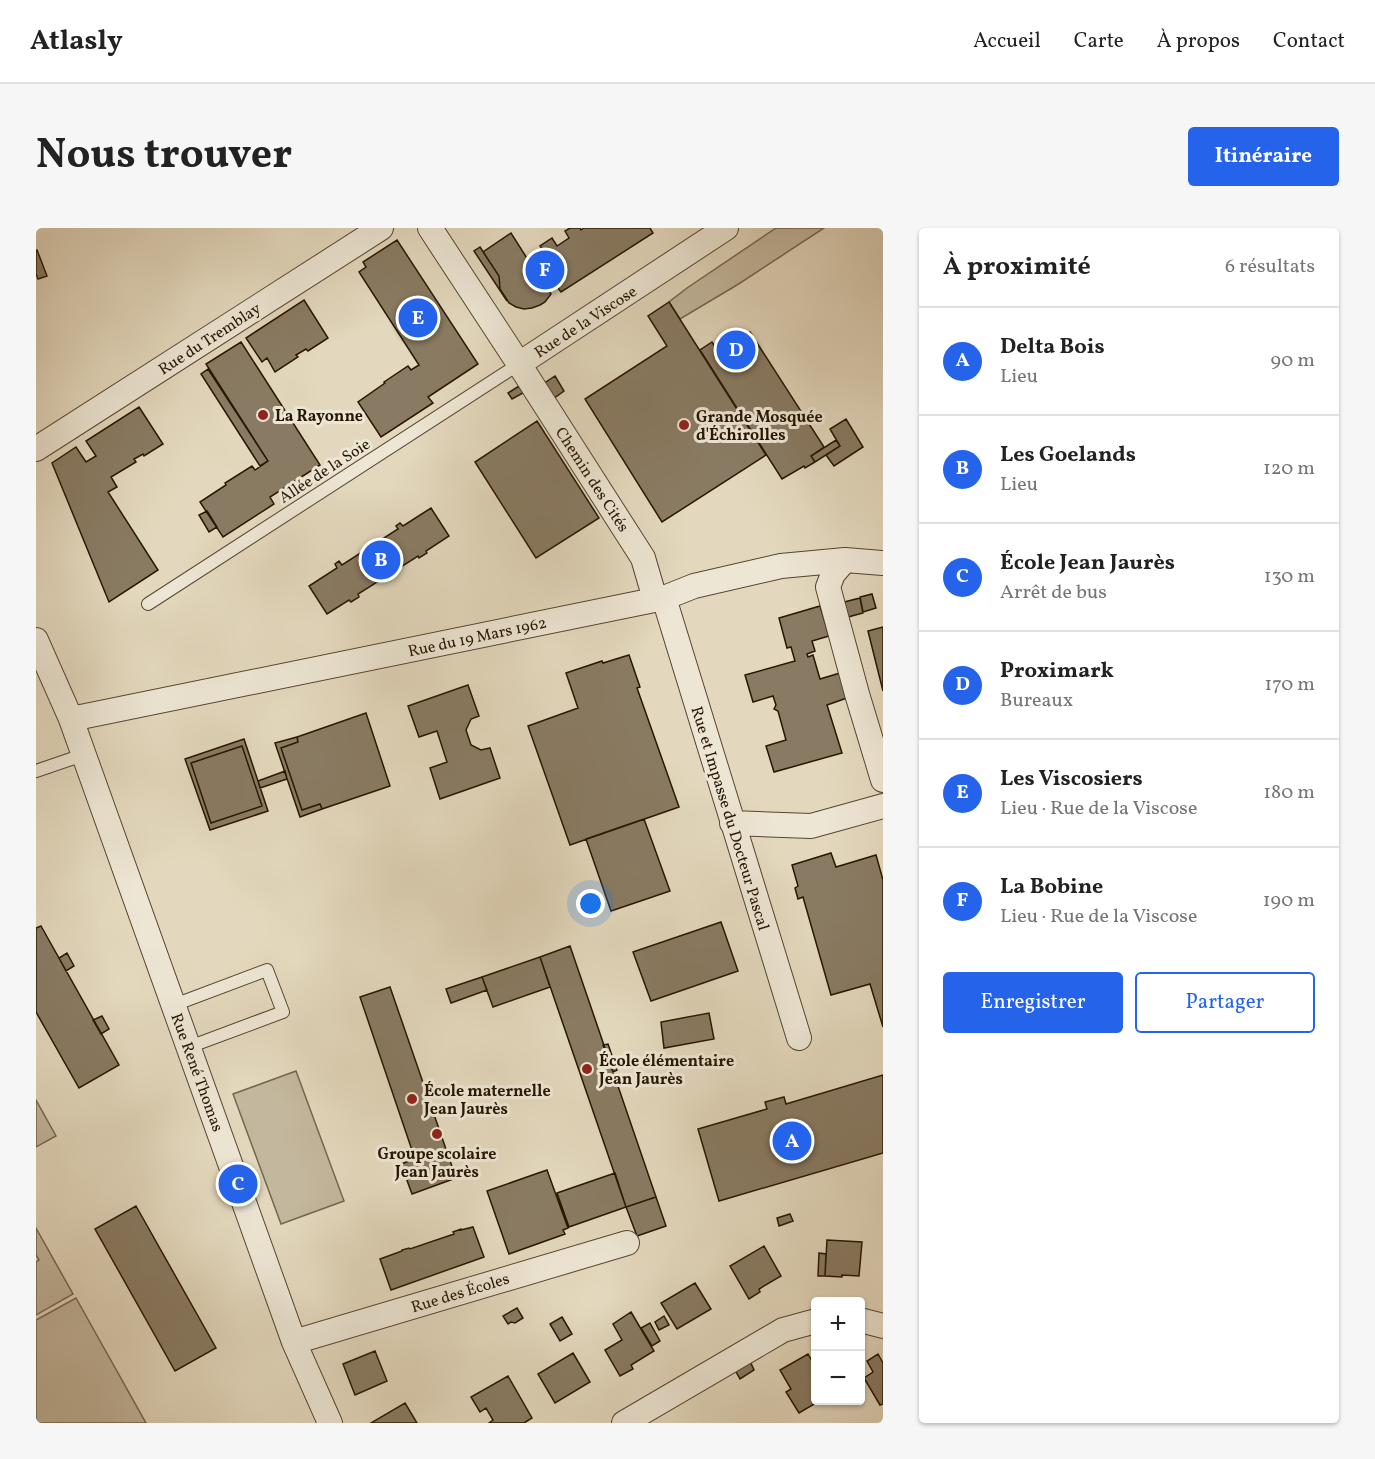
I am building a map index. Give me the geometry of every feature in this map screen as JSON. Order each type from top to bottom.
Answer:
[{"type":"street","name":"Rue du Tremblay","points":[[36,449],[381,228]]},
{"type":"street","name":"Rue de la Viscose","points":[[430,228],[519,364],[726,228]]},
{"type":"street","name":"Chemin des Cités","points":[[519,364],[643,558],[659,598]]},
{"type":"street","name":"Rue du 19 Mars 1962","points":[[71,719],[659,598],[694,586],[781,566],[845,560],[883,563]]},
{"type":"street","points":[[845,560],[833,574],[828,587],[883,780]]},
{"type":"street","name":"Rue et Impasse du Docteur Pascal","points":[[659,598],[799,1038]]},
{"type":"street","name":"Rue René Thomas","points":[[36,640],[71,719],[294,1342],[330,1423]]},
{"type":"street","points":[[732,823],[811,826],[883,806]]},
{"type":"street","name":"Rue des Écoles","points":[[294,1342],[627,1243]]},
{"type":"street","points":[[865,1321],[883,1326]]},
{"type":"street","points":[[624,1423],[783,1330],[811,1322]]},
{"type":"lane","name":"Allée de la Soie","points":[[148,604],[519,364]]},
{"type":"lane","points":[[36,771],[83,754]]},
{"type":"lane","points":[[174,1005],[267,970],[283,1012],[189,1047]]},
{"type":"shaded area","points":[[776,228],[824,228],[680,319],[669,302]]},
{"type":"shaded area","points":[[296,1071],[344,1201],[281,1224],[233,1094]]},
{"type":"shaded area","points":[[36,1100],[56,1136],[36,1147]]},
{"type":"shaded area","points":[[36,1228],[73,1294],[36,1315],[36,1262],[39,1260],[36,1255]]},
{"type":"shaded area","points":[[76,1298],[146,1423],[36,1423],[36,1320]]},
{"type":"building","points":[[570,228],[581,230],[584,228],[650,228],[653,233],[561,292],[555,284],[548,289],[551,294],[540,305],[524,309],[509,303],[500,289],[499,276],[483,252],[511,233],[530,263],[545,253],[540,246],[552,238],[557,246],[569,238],[565,231]]},
{"type":"building","points":[[397,240],[478,364],[428,397],[433,403],[381,437],[358,402],[408,366],[411,370],[419,365],[359,272],[366,267],[363,262]]},
{"type":"building","points":[[480,247],[499,276],[500,289],[507,301],[474,251]]},
{"type":"building","points":[[36,250],[47,276],[38,279],[36,274]]},
{"type":"building","points":[[304,300],[328,338],[308,351],[306,349],[296,355],[298,357],[275,372],[267,358],[262,362],[246,338]]},
{"type":"building","points":[[669,302],[766,455],[662,522],[585,399],[667,346],[648,316]]},
{"type":"building","points":[[750,332],[824,447],[811,456],[815,462],[782,479],[700,350],[712,342],[719,353]]},
{"type":"building","name":"La Rayonne","points":[[241,342],[320,465],[270,497],[274,504],[223,537],[200,502],[252,466],[255,470],[268,461],[206,364]]},
{"type":"building","points":[[208,369],[268,461],[260,466],[201,374]]},
{"type":"building","points":[[555,376],[564,391],[553,399],[543,384]]},
{"type":"building","points":[[519,386],[523,393],[512,399],[508,393]]},
{"type":"building","points":[[139,407],[163,444],[144,456],[143,454],[134,459],[136,462],[111,477],[117,487],[108,492],[158,570],[109,602],[52,463],[76,447],[86,462],[96,456],[86,441]]},
{"type":"building","points":[[846,419],[863,447],[834,466],[826,455],[840,446],[830,429]]},
{"type":"building","points":[[537,421],[599,518],[536,558],[475,462]]},
{"type":"building","points":[[836,440],[840,446],[815,462],[811,456]]},
{"type":"building","points":[[431,508],[449,536],[426,551],[427,553],[419,558],[418,556],[358,594],[359,597],[351,602],[349,600],[327,614],[309,586],[337,568],[335,564],[339,561],[342,565],[398,529],[396,526],[400,523],[403,526]]},
{"type":"building","points":[[207,511],[217,527],[209,532],[199,515]]},
{"type":"building","points":[[872,594],[876,608],[863,612],[860,597]]},
{"type":"building","points":[[860,598],[863,613],[848,617],[844,602]]},
{"type":"building","points":[[820,606],[829,636],[812,641],[815,651],[807,654],[808,657],[813,655],[820,679],[840,673],[847,698],[827,705],[842,753],[774,772],[766,746],[786,740],[778,711],[774,709],[776,705],[773,696],[753,702],[745,675],[795,661],[791,647],[787,648],[779,618]]},
{"type":"building","points":[[883,627],[883,691],[868,631]]},
{"type":"building","points":[[629,655],[640,687],[637,688],[679,807],[570,845],[528,726],[578,708],[566,673]]},
{"type":"building","points":[[468,685],[479,716],[471,719],[466,730],[471,745],[481,750],[490,748],[500,778],[440,799],[430,768],[447,762],[437,731],[419,737],[408,706]]},
{"type":"building","points":[[366,713],[390,786],[322,809],[320,804],[302,810],[281,748],[298,742],[297,737]]},
{"type":"building","points":[[297,737],[298,742],[281,748],[302,810],[320,804],[322,809],[300,817],[275,743]]},
{"type":"building","points":[[244,739],[268,811],[210,830],[185,759]],"holes":[[[242,746],[262,806],[211,823],[191,763]]]},
{"type":"building","points":[[242,746],[262,806],[211,823],[191,763]]},
{"type":"building","points":[[285,771],[287,779],[260,788],[258,781]]},
{"type":"building","points":[[644,819],[670,891],[611,911],[586,839]]},
{"type":"building","points":[[831,853],[836,867],[876,855],[883,880],[883,1027],[870,984],[831,995],[803,897],[798,899],[795,888],[798,886],[792,865]]},
{"type":"building","points":[[721,922],[738,971],[651,1001],[633,952]]},
{"type":"building","points":[[41,926],[119,1065],[79,1088],[36,1012],[36,928]]},
{"type":"building","points":[[570,946],[656,1197],[626,1207],[540,957]]},
{"type":"building","points":[[67,953],[74,966],[66,971],[59,958]]},
{"type":"building","points":[[540,957],[550,987],[493,1007],[482,977]]},
{"type":"building","points":[[482,977],[487,990],[451,1003],[446,989]]},
{"type":"building","points":[[390,987],[456,1178],[412,1194],[401,1164],[415,1159],[360,997]]},
{"type":"building","points":[[709,1013],[714,1039],[664,1048],[661,1022]]},
{"type":"building","points":[[102,1016],[109,1029],[101,1034],[93,1020]]},
{"type":"building","points":[[608,1044],[617,1070],[613,1072],[603,1045]]},
{"type":"building","points":[[883,1075],[883,1153],[719,1201],[698,1129],[767,1109],[765,1102],[784,1097],[786,1104]]},
{"type":"building","points":[[547,1170],[568,1228],[563,1230],[565,1234],[509,1254],[487,1191]]},
{"type":"building","points":[[615,1173],[626,1207],[569,1227],[557,1193]]},
{"type":"building","points":[[656,1197],[666,1226],[637,1236],[626,1207]]},
{"type":"building","points":[[136,1206],[216,1348],[175,1371],[95,1229]]},
{"type":"building","points":[[790,1214],[793,1221],[779,1226],[777,1218]]},
{"type":"building","points":[[473,1227],[484,1257],[391,1290],[380,1259],[454,1234],[453,1232],[461,1229]]},
{"type":"building","points":[[827,1240],[862,1242],[859,1276],[825,1276]]},
{"type":"building","points":[[764,1246],[781,1276],[759,1289],[760,1292],[749,1299],[730,1266]]},
{"type":"building","points":[[819,1253],[826,1254],[825,1276],[818,1276]]},
{"type":"building","points":[[695,1283],[711,1309],[677,1329],[661,1303]]},
{"type":"building","points":[[517,1308],[523,1318],[508,1324],[503,1316]]},
{"type":"building","points":[[631,1312],[654,1351],[631,1365],[633,1369],[620,1376],[605,1350],[622,1340],[613,1324]]},
{"type":"building","points":[[664,1316],[669,1325],[659,1330],[655,1322]]},
{"type":"building","points":[[562,1317],[572,1334],[560,1341],[550,1324]]},
{"type":"building","points":[[650,1323],[660,1341],[652,1346],[641,1328]]},
{"type":"building","points":[[375,1351],[387,1381],[355,1395],[343,1364]]},
{"type":"building","points":[[573,1353],[590,1382],[555,1403],[538,1374]]},
{"type":"building","points":[[808,1354],[811,1359],[813,1405],[799,1413],[786,1392],[791,1389],[780,1370]]},
{"type":"building","points":[[878,1354],[883,1363],[883,1404],[880,1405],[865,1380],[873,1372],[867,1361]]},
{"type":"building","points":[[750,1361],[754,1370],[740,1379],[735,1370]]},
{"type":"building","points":[[508,1376],[532,1418],[524,1423],[489,1423],[493,1420],[486,1408],[480,1412],[471,1397]]},
{"type":"building","points":[[405,1403],[417,1423],[371,1423]]},
{"type":"place","name":"La Bobine","points":[[545,270]]},
{"type":"place","name":"Les Viscosiers","points":[[418,318]]},
{"type":"place","name":"Proximark","points":[[736,350]]},
{"type":"place","name":"La Rayonne","points":[[263,415]]},
{"type":"place","name":"Grande Mosquée d'Échirolles","points":[[684,425]]},
{"type":"place","name":"Les Goelands","points":[[381,560]]},
{"type":"place","name":"École élémentaire Jean Jaurès","points":[[587,1069]]},
{"type":"place","name":"École maternelle Jean Jaurès","points":[[412,1099]]},
{"type":"place","name":"Groupe scolaire Jean Jaurès","points":[[437,1134]]},
{"type":"place","name":"Delta Bois","points":[[792,1141]]},
{"type":"place","name":"École Jean Jaurès","points":[[238,1184]]}]
